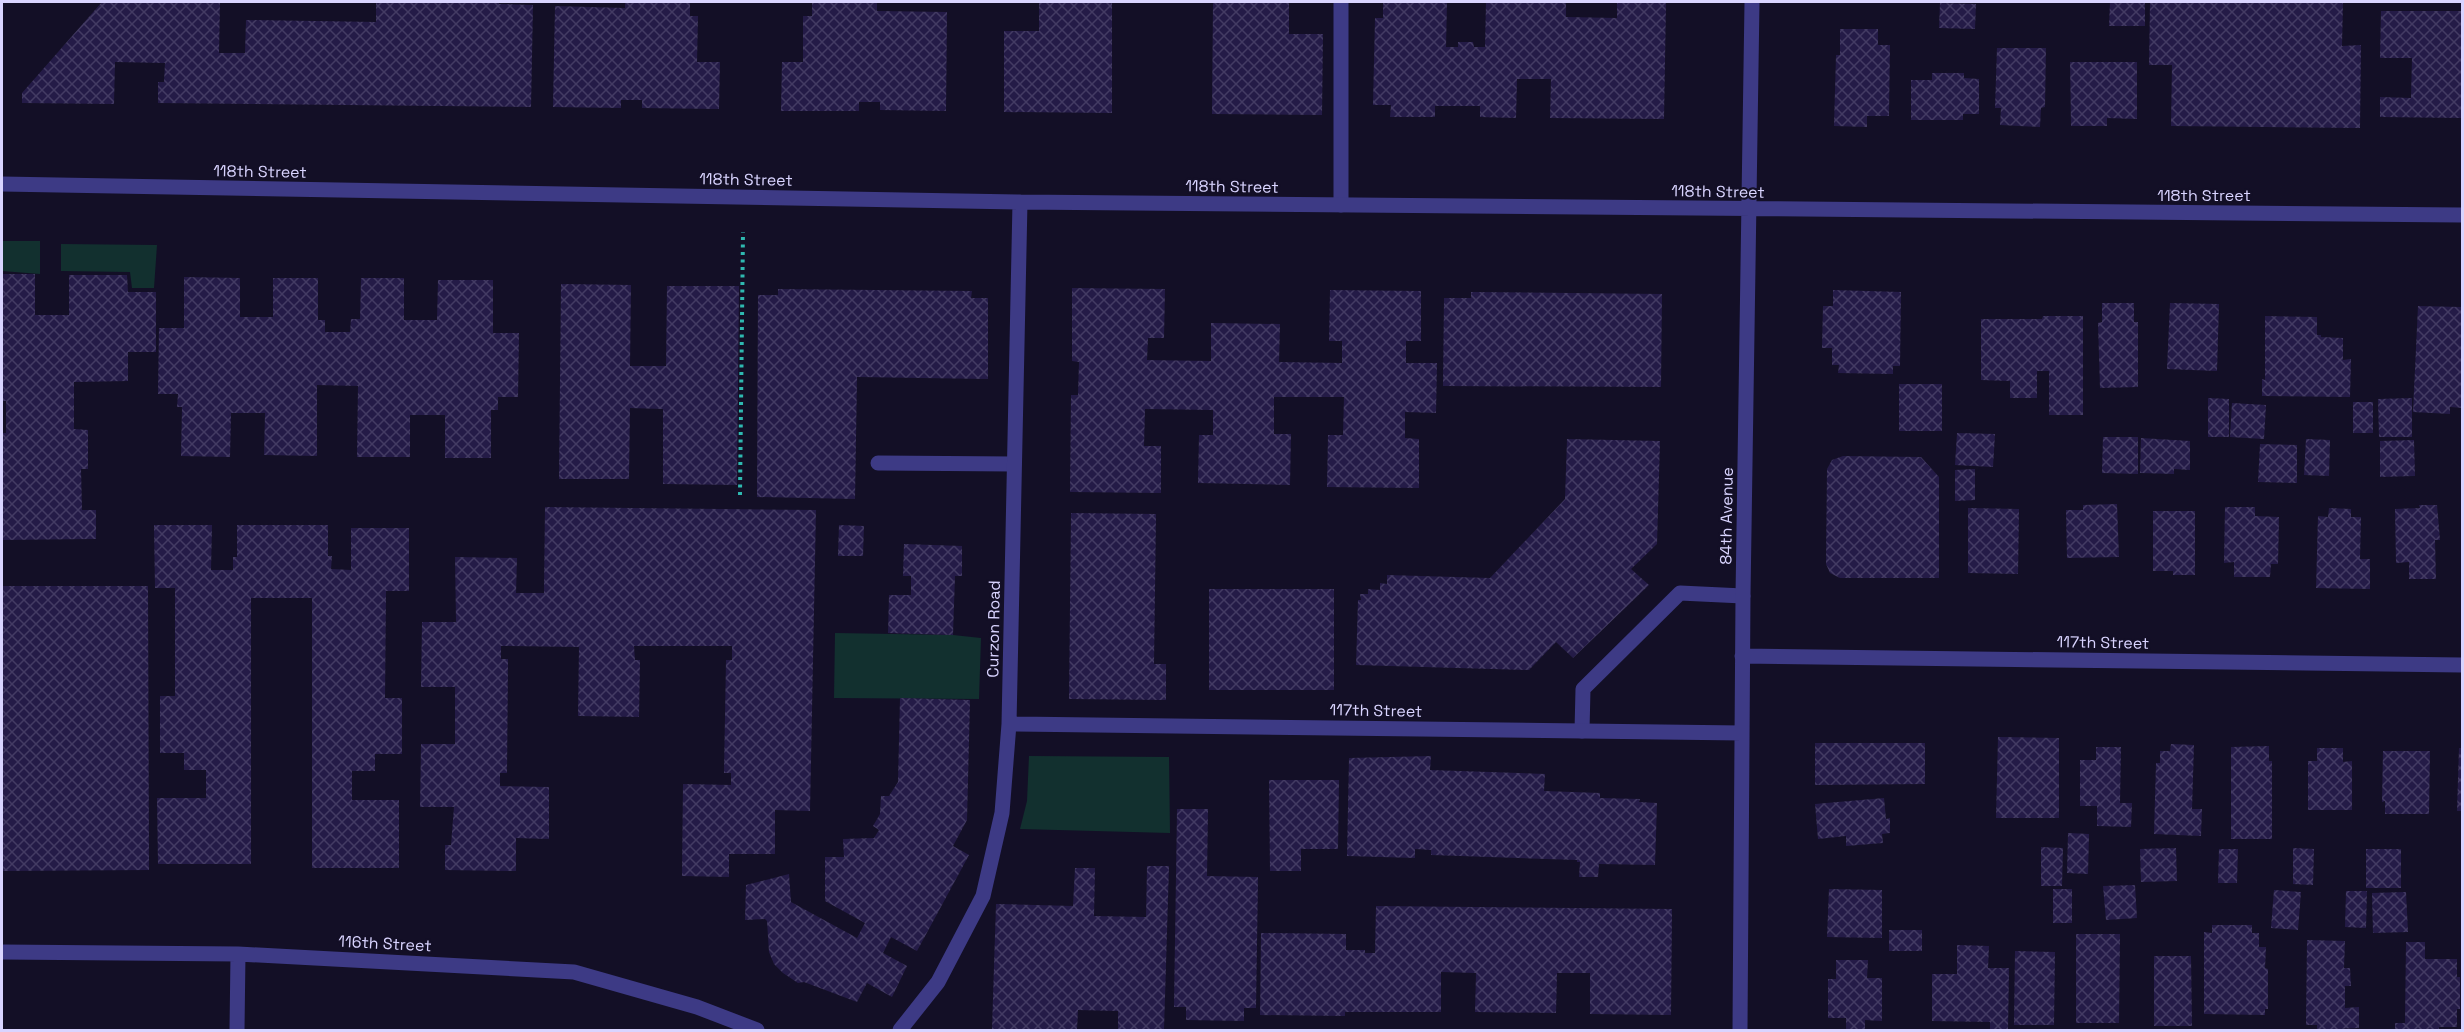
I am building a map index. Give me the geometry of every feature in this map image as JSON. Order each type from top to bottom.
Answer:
[{"type":"street","points":[[1341,2],[1341,205]]},
{"type":"street","name":"84th Avenue","points":[[1740,1030],[1742,656],[1752,2]]},
{"type":"street","name":"118th Street","points":[[2,184],[1020,202],[2463,215]]},
{"type":"street","name":"Curzon Road","points":[[900,1030],[938,982],[982,896],[1002,813],[1010,724],[1020,202]]},
{"type":"street","points":[[878,463],[1014,464]]},
{"type":"street","points":[[1582,731],[1583,689],[1680,593],[1743,596]]},
{"type":"street","name":"117th Street","points":[[1742,656],[2463,665]]},
{"type":"street","name":"117th Street","points":[[1010,724],[1742,733]]},
{"type":"street","name":"116th Street","points":[[2,952],[238,954],[574,972],[698,1006],[757,1030]]},
{"type":"street","points":[[237,1030],[238,954]]},
{"type":"path","points":[[740,495],[743,232]]},
{"type":"green space","points":[[2,241],[40,241],[40,274],[2,271]]},
{"type":"green space","points":[[61,244],[157,245],[154,288],[132,288],[130,272],[61,271]]},
{"type":"green space","points":[[835,633],[953,635],[981,638],[979,699],[834,698]]},
{"type":"green space","points":[[1029,756],[1169,757],[1170,833],[1020,829],[1027,801]]},
{"type":"building","points":[[102,2],[220,2],[219,53],[245,53],[246,20],[376,22],[376,2],[499,2],[499,4],[533,5],[531,107],[158,103],[158,82],[164,82],[165,63],[115,62],[114,104],[22,103],[22,93]]},
{"type":"building","points":[[625,2],[690,2],[690,16],[698,16],[697,62],[720,62],[719,109],[642,108],[642,100],[621,100],[621,108],[553,107],[555,6],[625,8]]},
{"type":"building","points":[[812,2],[877,2],[877,11],[947,12],[946,111],[880,110],[880,102],[859,102],[859,111],[781,111],[782,62],[803,62],[803,16],[812,16]]},
{"type":"building","points":[[1039,2],[1112,2],[1112,113],[1004,112],[1004,31],[1039,31]]},
{"type":"building","points":[[1213,2],[1289,2],[1289,34],[1323,34],[1322,115],[1212,114]]},
{"type":"building","points":[[1383,2],[1447,2],[1446,47],[1458,47],[1458,42],[1473,42],[1474,47],[1485,47],[1486,2],[1566,2],[1566,17],[1617,18],[1617,2],[1666,3],[1664,119],[1550,118],[1551,79],[1517,79],[1516,118],[1480,117],[1480,106],[1435,106],[1435,117],[1390,117],[1391,105],[1373,105],[1375,18],[1383,18]]},
{"type":"building","points":[[2110,2],[2145,2],[2145,26],[2109,26]]},
{"type":"building","points":[[2150,2],[2343,2],[2342,46],[2361,45],[2360,128],[2171,126],[2172,65],[2149,65]]},
{"type":"building","points":[[1940,3],[1976,4],[1975,29],[1939,28]]},
{"type":"building","points":[[2381,11],[2462,11],[2462,118],[2380,117],[2380,97],[2411,98],[2412,58],[2380,58]]},
{"type":"building","points":[[1840,29],[1878,29],[1878,45],[1890,45],[1889,116],[1867,116],[1867,127],[1834,126],[1836,55],[1840,55]]},
{"type":"building","points":[[1997,48],[2046,48],[2045,107],[2041,108],[2040,127],[2000,125],[2001,108],[1995,108]]},
{"type":"building","points":[[2070,62],[2137,62],[2137,119],[2107,118],[2107,126],[2071,126]]},
{"type":"building","points":[[1932,73],[1964,73],[1964,78],[1979,79],[1979,114],[1963,114],[1963,120],[1911,120],[1911,80],[1932,80]]},
{"type":"building","points":[[2,274],[35,274],[35,315],[69,315],[69,275],[127,275],[128,292],[156,292],[156,352],[128,352],[128,381],[74,382],[74,429],[88,430],[88,469],[81,469],[82,510],[96,510],[96,539],[2,540],[2,433],[6,433],[6,401],[2,401]]},
{"type":"building","points":[[184,277],[240,278],[240,317],[273,317],[273,278],[318,278],[318,320],[325,320],[325,332],[350,332],[351,319],[360,319],[361,278],[404,278],[404,320],[437,320],[438,280],[493,280],[493,333],[519,333],[518,397],[498,397],[498,410],[491,410],[491,458],[445,458],[445,415],[410,415],[410,457],[357,457],[358,386],[317,385],[317,456],[264,455],[265,413],[231,413],[230,457],[181,456],[182,407],[177,407],[178,394],[158,394],[159,328],[184,328]]},
{"type":"building","points":[[561,284],[631,285],[630,366],[666,366],[667,286],[739,286],[737,485],[663,484],[663,409],[630,408],[629,479],[559,479]]},
{"type":"building","points":[[1072,288],[1165,289],[1164,338],[1148,338],[1147,360],[1211,361],[1211,323],[1280,324],[1279,362],[1342,363],[1342,341],[1329,341],[1330,290],[1421,291],[1421,341],[1406,341],[1406,363],[1437,363],[1436,413],[1405,412],[1405,438],[1419,439],[1419,488],[1327,487],[1328,435],[1343,435],[1344,397],[1274,397],[1274,434],[1291,434],[1290,485],[1198,483],[1199,435],[1213,435],[1213,410],[1145,409],[1144,446],[1161,446],[1161,493],[1070,492],[1071,395],[1078,395],[1079,362],[1072,361]]},
{"type":"building","points":[[778,289],[972,291],[971,298],[988,298],[988,379],[857,377],[855,499],[757,497],[758,295],[778,295]]},
{"type":"building","points":[[1833,290],[1901,292],[1900,366],[1893,366],[1893,374],[1838,373],[1839,365],[1832,365],[1832,348],[1822,348],[1823,306],[1833,306]]},
{"type":"building","points":[[1471,292],[1662,294],[1661,387],[1443,386],[1444,298],[1471,298]]},
{"type":"building","points":[[2102,303],[2134,303],[2134,322],[2138,322],[2138,387],[2100,388],[2098,323],[2102,322]]},
{"type":"building","points":[[2170,303],[2219,304],[2217,371],[2167,369]]},
{"type":"building","points":[[2418,306],[2462,307],[2462,408],[2450,407],[2450,414],[2413,412]]},
{"type":"building","points":[[2043,316],[2083,316],[2083,415],[2049,415],[2049,371],[2037,371],[2037,398],[2010,398],[2010,381],[1981,380],[1981,319],[2042,319]]},
{"type":"building","points":[[2265,316],[2317,317],[2317,335],[2343,338],[2343,360],[2351,359],[2350,397],[2262,396],[2262,379],[2265,380]]},
{"type":"building","points":[[1899,384],[1942,384],[1942,431],[1899,431]]},
{"type":"building","points":[[2208,398],[2229,399],[2229,437],[2208,437]]},
{"type":"building","points":[[2412,398],[2412,437],[2379,437],[2378,399]]},
{"type":"building","points":[[2353,402],[2373,402],[2373,433],[2353,433]]},
{"type":"building","points":[[2232,403],[2266,405],[2264,439],[2230,437]]},
{"type":"building","points":[[1957,433],[1995,434],[1993,467],[1955,465]]},
{"type":"building","points":[[2103,437],[2138,437],[2138,474],[2102,473]]},
{"type":"building","points":[[2141,438],[2190,441],[2190,470],[2174,469],[2174,474],[2140,473]]},
{"type":"building","points":[[1567,439],[1660,441],[1657,544],[1631,569],[1649,585],[1573,658],[1556,642],[1529,670],[1356,665],[1360,594],[1368,594],[1368,589],[1380,590],[1380,583],[1387,584],[1387,575],[1490,578],[1565,499]]},
{"type":"building","points":[[2306,439],[2330,440],[2329,476],[2304,475]]},
{"type":"building","points":[[2414,440],[2415,476],[2380,477],[2380,441]]},
{"type":"building","points":[[2260,444],[2297,445],[2297,483],[2258,482]]},
{"type":"building","points":[[1843,456],[1921,457],[1939,477],[1939,578],[1840,578],[1830,573],[1826,564],[1827,469],[1832,460]]},
{"type":"building","points":[[1975,469],[1975,500],[1955,501],[1955,470]]},
{"type":"building","points":[[2117,504],[2119,557],[2067,558],[2066,510],[2083,510],[2083,505]]},
{"type":"building","points":[[2419,505],[2437,505],[2440,540],[2435,540],[2436,579],[2409,579],[2409,562],[2396,563],[2395,509],[2420,508]]},
{"type":"building","points":[[545,507],[816,510],[810,811],[775,810],[775,854],[729,854],[729,877],[682,876],[683,784],[731,785],[731,773],[724,773],[726,660],[732,660],[732,646],[634,646],[635,660],[640,660],[639,717],[578,716],[579,647],[501,646],[501,659],[508,659],[507,773],[500,773],[500,786],[549,787],[549,839],[516,838],[516,871],[445,870],[445,845],[451,845],[454,807],[420,807],[421,744],[455,744],[455,687],[421,687],[422,622],[456,622],[455,557],[517,558],[516,593],[544,593]]},
{"type":"building","points":[[2225,507],[2255,507],[2255,516],[2279,517],[2278,564],[2271,564],[2270,577],[2234,577],[2234,562],[2224,563]]},
{"type":"building","points":[[1968,508],[2019,509],[2018,574],[1968,573]]},
{"type":"building","points":[[2329,508],[2351,509],[2351,517],[2361,517],[2360,559],[2370,559],[2370,589],[2316,588],[2318,516],[2328,517]]},
{"type":"building","points":[[2153,511],[2195,511],[2195,575],[2173,575],[2173,571],[2153,571]]},
{"type":"building","points":[[1071,513],[1156,514],[1154,664],[1166,664],[1166,700],[1069,699]]},
{"type":"building","points":[[154,525],[212,525],[211,570],[233,570],[233,557],[237,557],[237,525],[328,525],[328,556],[332,556],[331,569],[351,570],[351,528],[409,528],[409,591],[386,591],[385,698],[402,698],[402,754],[375,754],[375,771],[352,771],[352,800],[399,800],[399,868],[312,868],[312,598],[251,598],[251,864],[158,864],[157,798],[206,798],[206,770],[184,770],[184,753],[160,753],[160,696],[175,696],[175,588],[155,588]]},
{"type":"building","points":[[839,525],[864,526],[863,556],[838,556]]},
{"type":"building","points":[[904,544],[962,546],[962,576],[955,576],[953,635],[888,633],[889,595],[911,595],[911,576],[903,576]]},
{"type":"building","points":[[2,586],[148,586],[149,870],[2,871]]},
{"type":"building","points":[[1209,589],[1334,589],[1334,690],[1209,690]]},
{"type":"building","points":[[900,698],[970,700],[967,820],[953,846],[969,855],[917,951],[891,937],[883,953],[907,966],[892,997],[867,983],[857,1002],[804,982],[798,983],[774,964],[769,952],[767,921],[765,919],[745,920],[746,885],[789,874],[791,902],[857,938],[865,923],[825,901],[825,857],[844,857],[843,839],[874,838],[879,830],[873,826],[880,814],[881,796],[889,796],[898,782]]},
{"type":"building","points":[[1998,737],[2059,738],[2059,818],[1996,818]]},
{"type":"building","points":[[1815,743],[1925,743],[1925,784],[1815,785]]},
{"type":"building","points":[[2171,744],[2194,745],[2192,809],[2202,809],[2201,836],[2154,834],[2156,763],[2160,763],[2160,751],[2170,751]]},
{"type":"building","points":[[2269,746],[2269,761],[2272,761],[2272,839],[2231,839],[2231,747]]},
{"type":"building","points":[[2096,747],[2121,747],[2120,803],[2132,803],[2131,827],[2097,826],[2097,806],[2080,806],[2080,760],[2096,760]]},
{"type":"building","points":[[2317,748],[2343,748],[2343,762],[2352,761],[2352,810],[2308,810],[2308,761],[2317,761]]},
{"type":"building","points":[[2459,748],[2462,748],[2462,811],[2457,811]]},
{"type":"building","points":[[2383,751],[2430,751],[2429,814],[2385,814],[2385,801],[2382,802]]},
{"type":"building","points":[[1431,756],[1430,770],[1545,774],[1544,791],[1600,793],[1600,798],[1640,799],[1639,802],[1657,803],[1655,865],[1599,864],[1598,877],[1579,877],[1580,862],[1577,860],[1431,855],[1431,850],[1415,849],[1415,858],[1347,856],[1349,758]]},
{"type":"building","points":[[1269,780],[1339,780],[1338,849],[1301,849],[1301,871],[1270,871]]},
{"type":"building","points":[[1884,798],[1886,819],[1890,818],[1890,833],[1882,834],[1883,843],[1846,846],[1846,836],[1818,839],[1815,804]]},
{"type":"building","points":[[1177,809],[1208,809],[1207,876],[1258,877],[1256,1008],[1244,1008],[1244,1021],[1186,1020],[1186,1007],[1174,1007]]},
{"type":"building","points":[[2068,833],[2089,834],[2088,874],[2067,873]]},
{"type":"building","points":[[2041,847],[2063,848],[2062,886],[2041,886]]},
{"type":"building","points":[[2176,848],[2177,881],[2141,882],[2140,849]]},
{"type":"building","points":[[2293,848],[2314,849],[2313,885],[2293,884]]},
{"type":"building","points":[[2219,849],[2238,849],[2237,883],[2218,883]]},
{"type":"building","points":[[2366,849],[2401,849],[2401,888],[2366,888]]},
{"type":"building","points":[[1147,866],[1169,866],[1164,1030],[1118,1030],[1118,1011],[1078,1010],[1077,1030],[992,1030],[996,904],[1073,906],[1075,868],[1095,868],[1094,916],[1146,917]]},
{"type":"building","points":[[2135,885],[2137,918],[2106,920],[2103,886]]},
{"type":"building","points":[[1829,889],[1882,890],[1882,938],[1827,937]]},
{"type":"building","points":[[2053,889],[2072,889],[2072,923],[2053,923]]},
{"type":"building","points":[[2274,890],[2301,892],[2298,930],[2271,928]]},
{"type":"building","points":[[2346,891],[2367,891],[2366,928],[2345,927]]},
{"type":"building","points":[[2406,892],[2408,932],[2373,933],[2372,893]]},
{"type":"building","points":[[1376,906],[1672,909],[1671,1015],[1590,1014],[1590,973],[1557,973],[1556,1013],[1475,1012],[1476,973],[1441,972],[1441,1012],[1345,1012],[1345,1016],[1260,1015],[1261,933],[1346,934],[1346,950],[1365,950],[1365,953],[1375,953]]},
{"type":"building","points":[[2212,925],[2252,925],[2252,933],[2259,933],[2259,947],[2266,947],[2265,968],[2268,969],[2268,1009],[2265,1009],[2265,1015],[2204,1014],[2204,932],[2212,933]]},
{"type":"building","points":[[1889,930],[1922,930],[1922,951],[1889,951]]},
{"type":"building","points":[[2076,934],[2120,934],[2119,1023],[2076,1023]]},
{"type":"building","points":[[2307,940],[2345,941],[2344,968],[2350,968],[2351,986],[2345,986],[2345,1008],[2359,1007],[2359,1028],[2317,1030],[2317,1025],[2306,1025]]},
{"type":"building","points":[[2406,942],[2425,942],[2425,959],[2457,959],[2457,977],[2460,977],[2460,1009],[2457,1009],[2457,1027],[2439,1027],[2439,1030],[2395,1030],[2395,1023],[2405,1023]]},
{"type":"building","points":[[1957,945],[1989,946],[1988,968],[2009,968],[2008,1030],[1990,1030],[1990,1022],[1932,1021],[1932,974],[1957,974]]},
{"type":"building","points":[[2015,951],[2055,952],[2054,1025],[2014,1025]]},
{"type":"building","points":[[2154,956],[2191,956],[2192,1026],[2154,1026]]},
{"type":"building","points":[[1836,960],[1868,960],[1867,978],[1882,978],[1882,1021],[1865,1020],[1865,1030],[1846,1030],[1846,1018],[1828,1018],[1828,979],[1836,979]]}]
